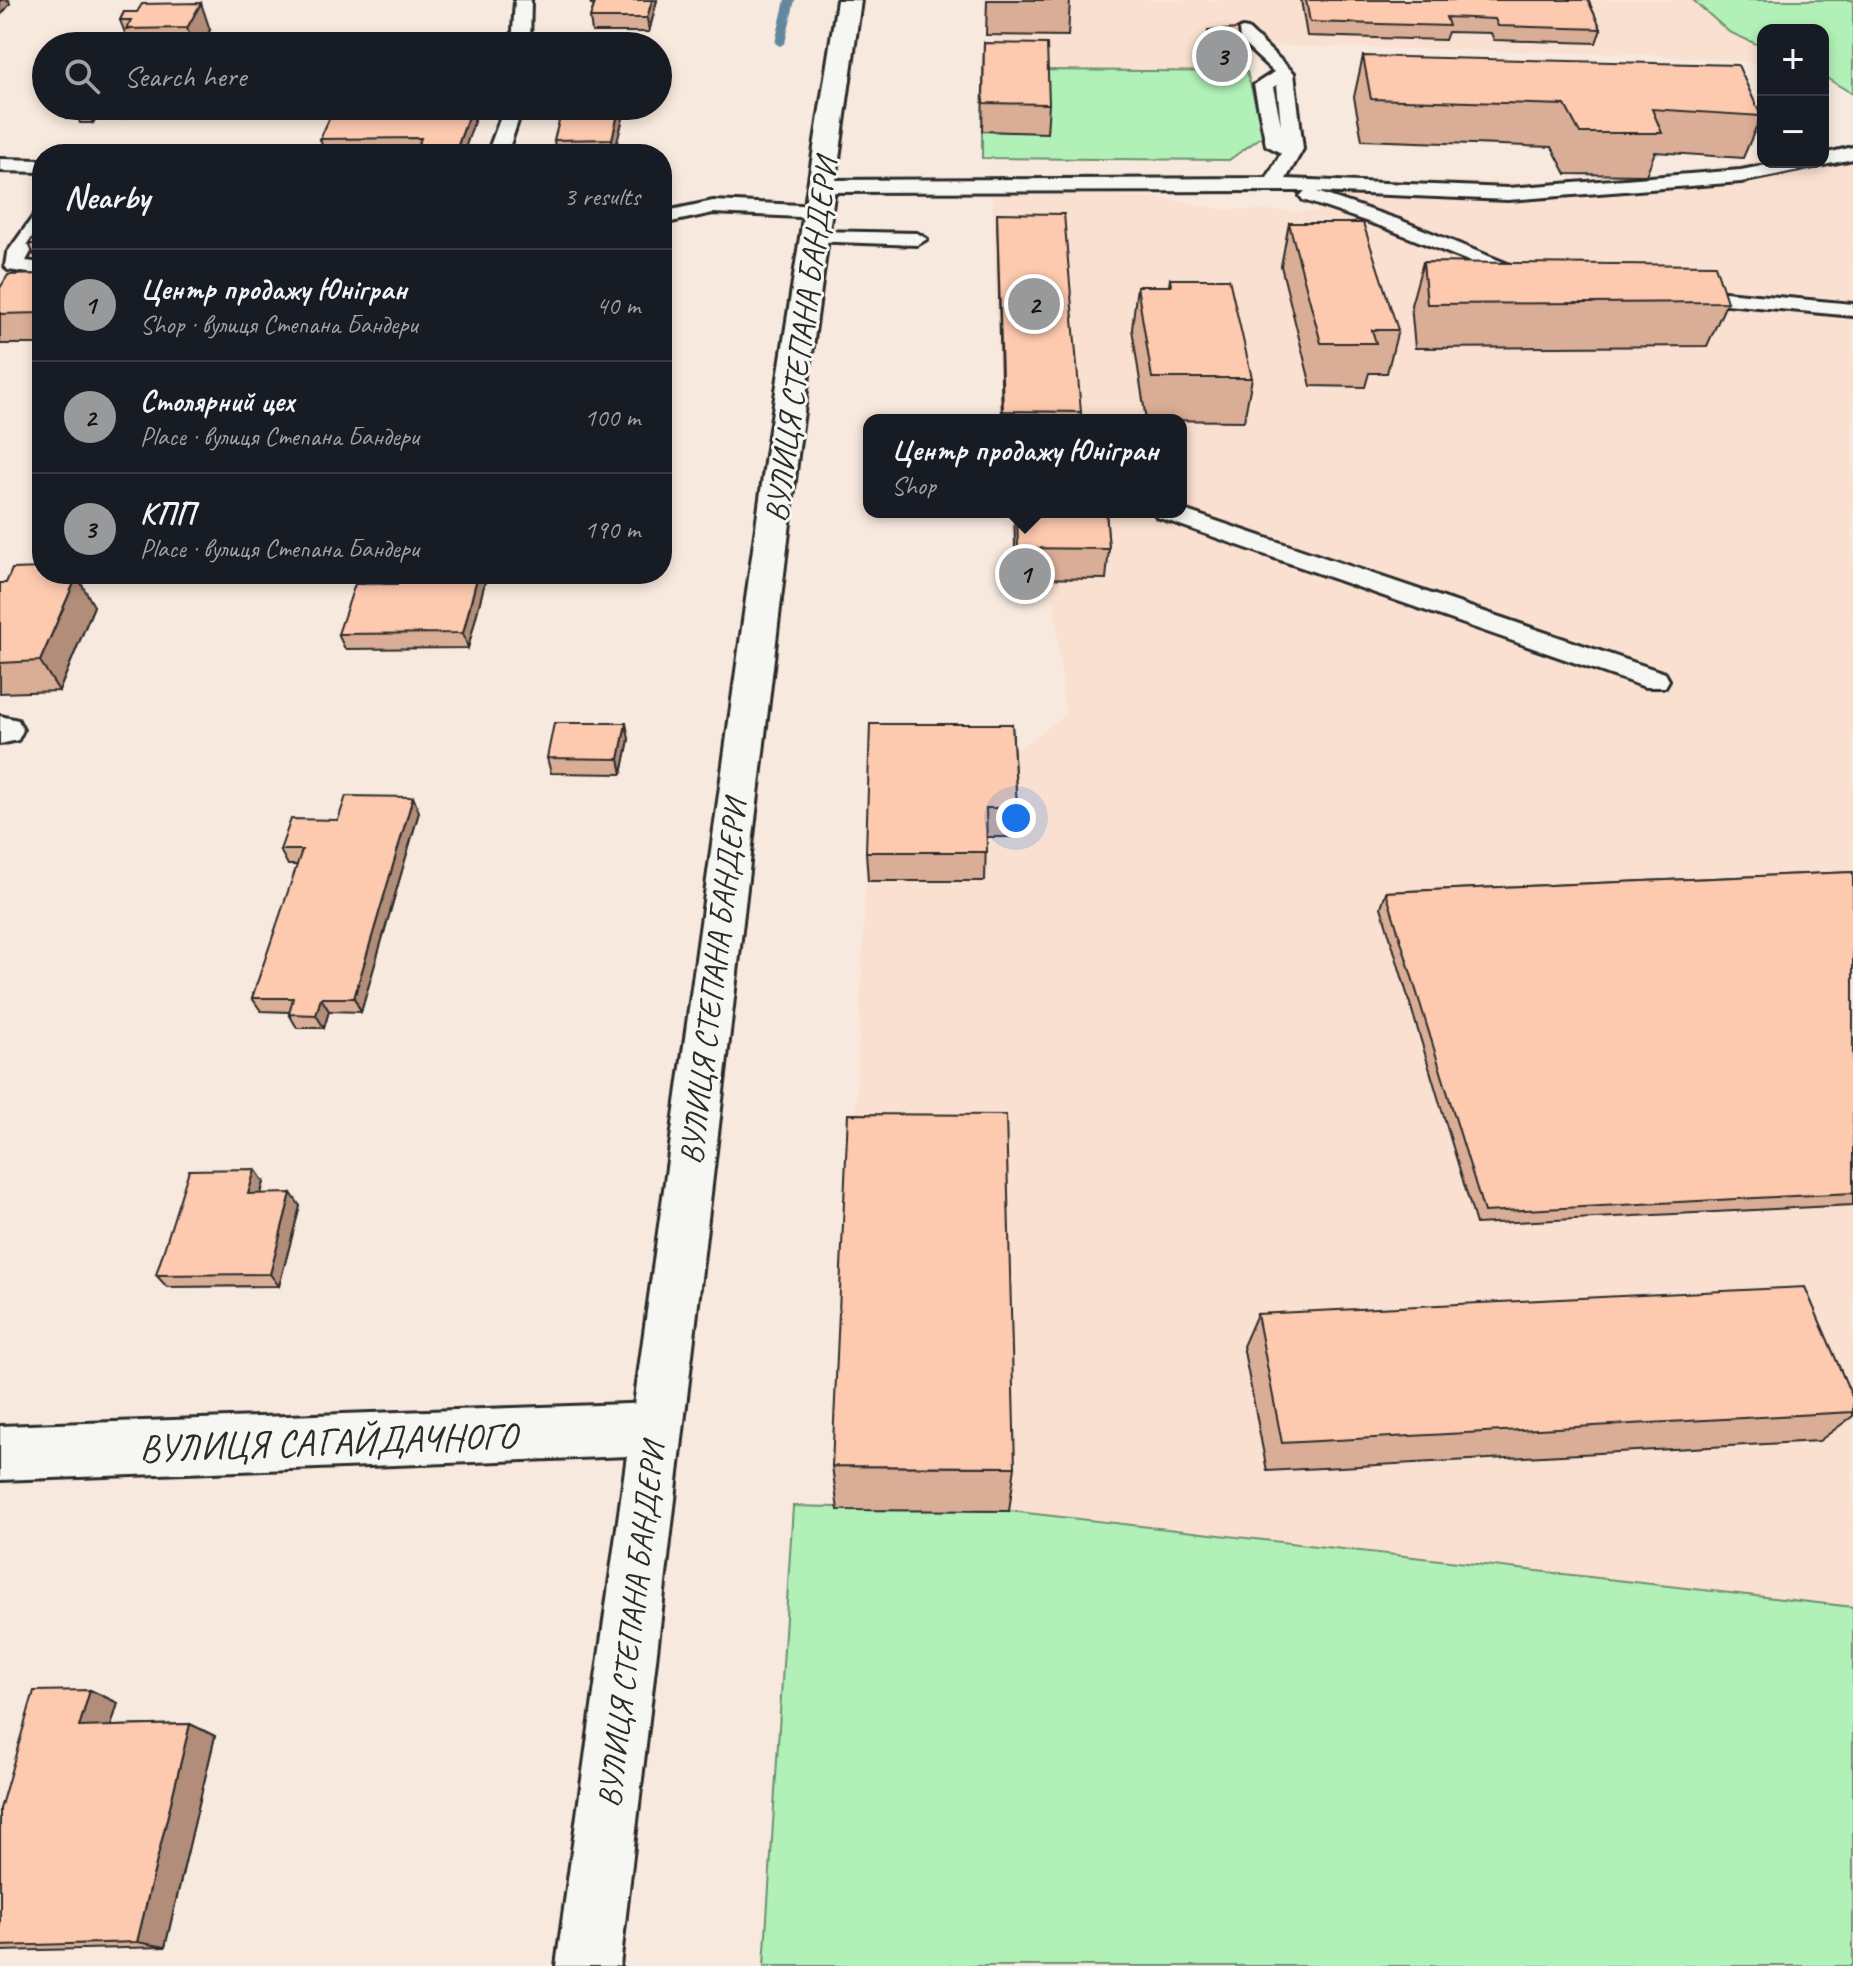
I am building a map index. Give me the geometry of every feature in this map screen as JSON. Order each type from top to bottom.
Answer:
[{"type":"street","name":"ВУЛИЦЯ СТЕПАНА БАНДЕРИ","points":[[588,1966],[782,455],[849,0]]},
{"type":"street","name":"ВУЛИЦЯ САГАЙДАЧНОГО","points":[[0,1453],[655,1429]]},
{"type":"lane","points":[[522,32],[523,0]]},
{"type":"lane","points":[[1242,33],[1285,73],[1293,149],[1273,184]]},
{"type":"lane","points":[[1285,73],[1263,85],[1276,145],[1293,149]]},
{"type":"lane","points":[[501,144],[509,120]]},
{"type":"lane","points":[[1829,159],[1853,153]]},
{"type":"lane","points":[[0,165],[32,166]]},
{"type":"lane","points":[[672,210],[713,207],[820,212],[1273,184],[1508,194],[1741,176],[1781,168]]},
{"type":"lane","points":[[1273,184],[1393,224],[1531,280],[1546,281]]},
{"type":"lane","points":[[672,216],[713,207]]},
{"type":"lane","points":[[820,212],[917,239]]},
{"type":"lane","points":[[32,232],[17,253],[15,266],[32,268]]},
{"type":"lane","points":[[1654,291],[1853,310]]},
{"type":"lane","points":[[1183,518],[1655,680]]},
{"type":"shaded area","points":[[1024,0],[1693,0],[1729,32],[1757,44],[1757,63],[1641,54],[1240,45],[1247,72],[1038,70],[995,62],[994,36],[1023,36]]},
{"type":"shaded area","points":[[1853,145],[1853,1966],[764,1966],[839,1509],[871,753],[1010,754],[1065,716],[1052,579],[1015,579],[1012,518],[1187,518],[1187,414],[1000,414],[992,194],[1160,197],[1218,209],[1316,212],[1312,180],[1563,182],[1663,177],[1757,161],[1757,168],[1829,168],[1829,149]]},
{"type":"green space","points":[[1693,0],[1853,0],[1853,94],[1829,80],[1829,24],[1757,24],[1757,44],[1729,32]]},
{"type":"green space","points":[[1046,70],[1247,72],[1264,135],[1229,160],[982,158],[982,131]]},
{"type":"green space","points":[[793,1506],[1009,1511],[1853,1607],[1853,1966],[764,1966]]},
{"type":"building","points":[[596,0],[652,0],[647,18],[590,18]]},
{"type":"building","points":[[1306,0],[1588,0],[1601,29],[1498,26],[1495,19],[1446,17],[1449,26],[1310,22]]},
{"type":"building","points":[[201,3],[187,28],[126,29],[131,20],[120,20],[124,12],[137,12],[142,4]]},
{"type":"building","points":[[1238,29],[1240,52],[1209,52],[1208,31]]},
{"type":"building","points":[[984,43],[1047,44],[1049,104],[983,103]]},
{"type":"building","points":[[1363,56],[1738,65],[1757,107],[1757,116],[1652,109],[1662,133],[1580,133],[1565,105],[1371,99]]},
{"type":"building","points":[[329,120],[467,120],[458,144],[419,144],[421,138],[320,139]]},
{"type":"building","points":[[559,120],[617,120],[612,139],[554,140]]},
{"type":"building","points":[[997,213],[1064,214],[1081,412],[1003,411]]},
{"type":"building","points":[[1289,223],[1363,223],[1398,330],[1372,330],[1376,343],[1321,343]]},
{"type":"building","points":[[1423,262],[1715,265],[1727,302],[1427,304]]},
{"type":"building","points":[[32,274],[32,313],[0,314],[0,288],[8,275]]},
{"type":"building","points":[[1170,279],[1229,279],[1252,378],[1152,378],[1137,286],[1171,286]]},
{"type":"building","points":[[1017,518],[1106,518],[1109,549],[1018,548]]},
{"type":"building","points":[[32,568],[32,584],[74,584],[40,661],[0,663],[0,583],[6,583],[12,569]]},
{"type":"building","points":[[355,584],[475,584],[463,633],[338,634]]},
{"type":"building","points":[[554,723],[626,723],[619,759],[547,758]]},
{"type":"building","points":[[870,724],[1012,724],[1017,808],[986,808],[987,852],[866,852]]},
{"type":"building","points":[[346,796],[413,797],[354,998],[321,998],[316,1015],[289,1014],[293,998],[252,998],[302,850],[280,850],[291,819],[338,820]]},
{"type":"building","points":[[1853,872],[1853,1193],[1484,1212],[1386,892]]},
{"type":"building","points":[[848,1114],[1006,1115],[1015,1467],[832,1466]]},
{"type":"building","points":[[255,1169],[248,1194],[291,1193],[270,1274],[156,1275],[189,1170]]},
{"type":"building","points":[[1805,1287],[1853,1399],[1853,1412],[1282,1443],[1257,1314]]},
{"type":"building","points":[[90,1690],[79,1727],[190,1724],[137,1942],[0,1946],[0,1809],[34,1691]]},
{"type":"waterway","points":[[780,43],[790,0]]},
{"type":"place","name":"КПП","points":[[1222,56]]},
{"type":"place","name":"Столярний цех","points":[[1034,304]]},
{"type":"place","name":"Центр продажу Юнігран","points":[[1025,574]]}]
